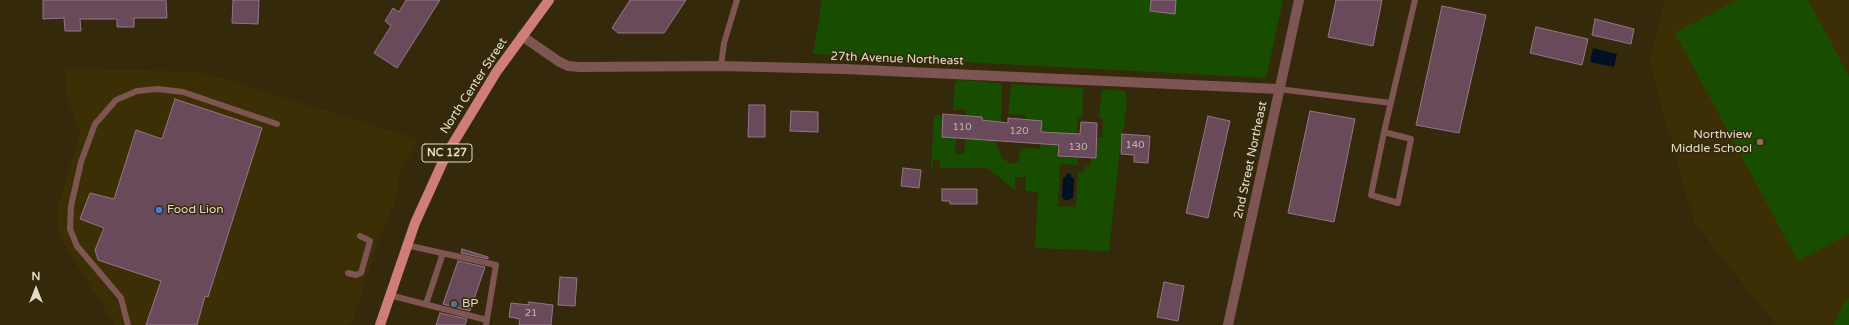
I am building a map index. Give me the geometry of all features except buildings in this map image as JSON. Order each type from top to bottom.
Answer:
[{"type":"main road","name":"North Center Street","points":[[380,325],[417,216],[446,155],[482,93],[549,0]]},
{"type":"street","name":"2nd Street Northeast","points":[[1228,325],[1299,0]]},
{"type":"street","name":"27th Avenue Northeast","points":[[522,36],[558,61],[568,66],[580,67],[721,66],[844,69],[1279,89]]},
{"type":"lane","points":[[721,66],[724,43],[737,0]]},
{"type":"lane","points":[[1384,132],[1411,139],[1398,203],[1371,195],[1384,132],[1415,0]]},
{"type":"lane","points":[[128,325],[121,298],[77,246],[70,229],[71,206],[81,162],[95,124],[116,100],[137,91],[158,89],[183,92],[277,124]]},
{"type":"lane","points":[[1279,89],[1391,104]]},
{"type":"lane","points":[[348,273],[356,276],[361,273],[370,241],[360,236]]},
{"type":"lane","points":[[389,295],[426,304],[486,323],[496,265],[406,245]]},
{"type":"lane","points":[[426,304],[443,253]]},
{"type":"shaded area","name":"Northview Middle School","points":[[1664,0],[1849,0],[1849,325],[1776,325],[1694,223],[1649,61]]},
{"type":"shaded area","points":[[65,68],[201,72],[418,139],[397,179],[400,189],[377,244],[353,320],[348,325],[115,325],[58,235],[58,206],[80,134],[67,97]]},
{"type":"green space","points":[[822,0],[1283,0],[1266,78],[813,54]]},
{"type":"green space","points":[[1737,0],[1808,0],[1849,76],[1849,234],[1798,261],[1675,33]]},
{"type":"green space","points":[[957,80],[1001,83],[1001,122],[998,122],[996,144],[1002,158],[1011,164],[1019,162],[1019,152],[1022,148],[1040,149],[1042,121],[1026,120],[1026,115],[1008,114],[1011,84],[1083,88],[1082,118],[1078,118],[1077,134],[1059,133],[1058,156],[1078,157],[1078,165],[1060,164],[1058,206],[1076,207],[1078,172],[1084,173],[1085,165],[1090,165],[1091,158],[1096,158],[1097,137],[1102,137],[1103,119],[1099,118],[1102,89],[1125,91],[1127,98],[1124,130],[1122,130],[1109,251],[1035,248],[1038,192],[1026,191],[1026,177],[1015,177],[1015,190],[987,168],[940,168],[940,159],[933,160],[933,168],[931,168],[934,115],[943,116],[942,137],[956,138],[955,154],[964,154],[965,139],[980,140],[966,116],[966,110],[953,110],[955,84]]},
{"type":"green space","points":[[1849,298],[1849,325],[1834,325],[1843,304]]},
{"type":"water","points":[[1593,48],[1617,54],[1614,67],[1590,62]]},
{"type":"water","points":[[1067,173],[1071,174],[1071,177],[1074,179],[1073,198],[1064,200],[1062,197],[1063,178],[1066,177]]},
{"type":"place","name":"Northview Middle School","points":[[1760,142]]},
{"type":"place","name":"Food Lion","points":[[159,210]]},
{"type":"place","name":"BP","points":[[454,304]]}]
